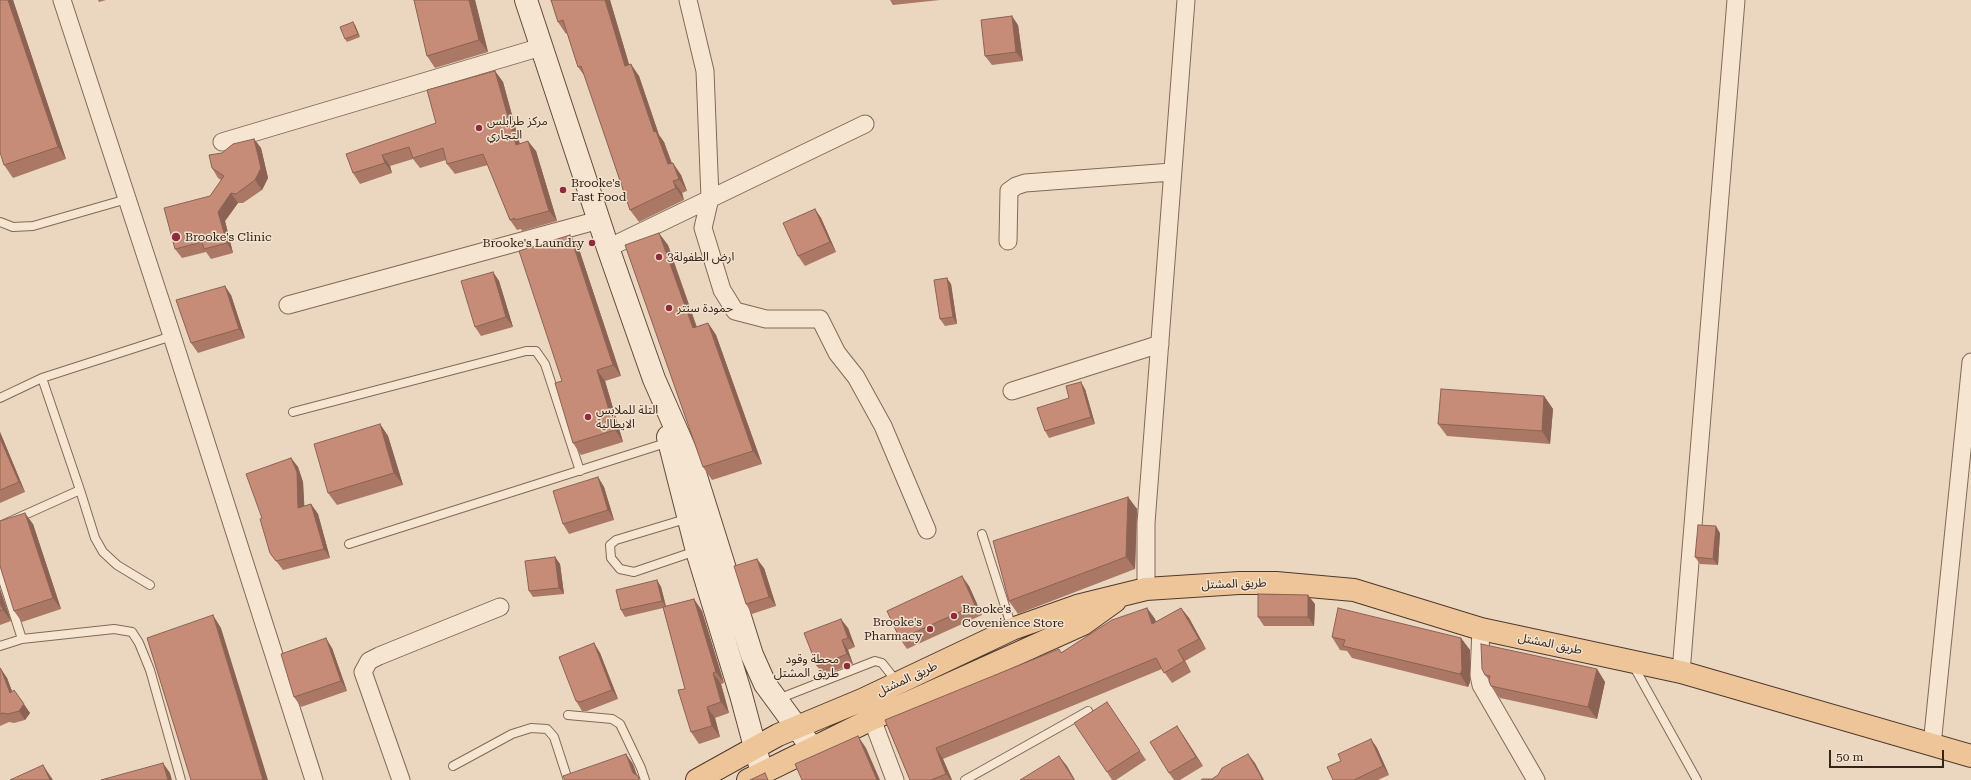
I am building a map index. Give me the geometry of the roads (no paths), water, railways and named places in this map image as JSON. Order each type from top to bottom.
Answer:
[{"type":"main road","points":[[526,0],[608,248],[654,379],[694,470],[752,655],[765,684],[812,748]]},
{"type":"main road","points":[[654,379],[690,518],[697,551],[741,695],[754,748],[755,777]]},
{"type":"main road","name":"طريق المشتل","points":[[698,780],[778,735],[798,728],[898,683],[1012,629],[1077,606],[1123,596],[1146,589],[1239,583],[1276,583],[1354,590],[1481,629],[1681,672],[1971,756]]},
{"type":"main road","name":"طريق المشتل","points":[[755,777],[872,719],[1083,624],[1123,596]]},
{"type":"street","points":[[62,0],[172,336],[314,780]]},
{"type":"street","points":[[688,0],[705,71],[710,198],[703,228],[722,290],[735,311],[766,319],[820,319],[837,353],[856,377],[883,426],[927,530]]},
{"type":"street","points":[[1146,589],[1146,523],[1186,0]]},
{"type":"street","points":[[1681,672],[1736,0]]},
{"type":"street","points":[[222,142],[541,47]]},
{"type":"street","points":[[608,248],[865,124]]},
{"type":"street","points":[[1008,241],[1010,191],[1016,186],[1025,183],[1172,172]]},
{"type":"street","points":[[288,305],[599,220]]},
{"type":"street","points":[[1012,391],[1160,344]]},
{"type":"street","points":[[1932,745],[1971,362]]},
{"type":"street","points":[[401,780],[363,672],[369,661],[500,607]]},
{"type":"street","points":[[1481,629],[1479,675],[1481,685],[1536,780]]},
{"type":"street","points":[[872,719],[895,780]]},
{"type":"lane","points":[[0,222],[13,227],[33,226],[127,199]]},
{"type":"lane","points":[[0,398],[42,378],[172,336]]},
{"type":"lane","points":[[293,412],[526,351],[536,351],[545,364],[580,471]]},
{"type":"lane","points":[[42,378],[96,538],[103,552],[117,565],[150,585]]},
{"type":"lane","points":[[349,544],[670,442]]},
{"type":"lane","points":[[0,526],[80,490]]},
{"type":"lane","points":[[690,518],[616,540],[610,545],[611,558],[620,569],[634,572],[697,551]]},
{"type":"lane","points":[[982,534],[1012,629]]},
{"type":"lane","points":[[0,571],[22,639]]},
{"type":"lane","points":[[0,646],[22,639],[114,629],[132,632],[139,643],[150,670],[181,780]]},
{"type":"lane","points":[[776,700],[875,661],[882,663],[898,683]]},
{"type":"lane","points":[[1630,661],[1697,780]]},
{"type":"lane","points":[[965,780],[1088,711]]},
{"type":"lane","points":[[568,714],[612,719],[620,724],[641,768],[645,780]]},
{"type":"lane","points":[[453,766],[512,734],[531,728],[547,729],[554,737],[568,780]]},
{"type":"place","name":"مركز طرابلس التجاري","points":[[479,128]]},
{"type":"place","name":"Brooke's Fast Food","points":[[563,190]]},
{"type":"place","name":"Brooke's Clinic","points":[[176,237]]},
{"type":"place","name":"Brooke's Laundry","points":[[592,243]]},
{"type":"place","name":"ارض الطفولة3","points":[[659,257]]},
{"type":"place","name":"حمودة سنتر","points":[[669,308]]},
{"type":"place","name":"التلة للملابس الايطالية","points":[[588,417]]},
{"type":"place","name":"Brooke's Covenience Store","points":[[954,616]]},
{"type":"place","name":"Brooke's Pharmacy","points":[[930,629]]},
{"type":"place","name":"محطة وقود طريق المشتل","points":[[847,666]]}]
